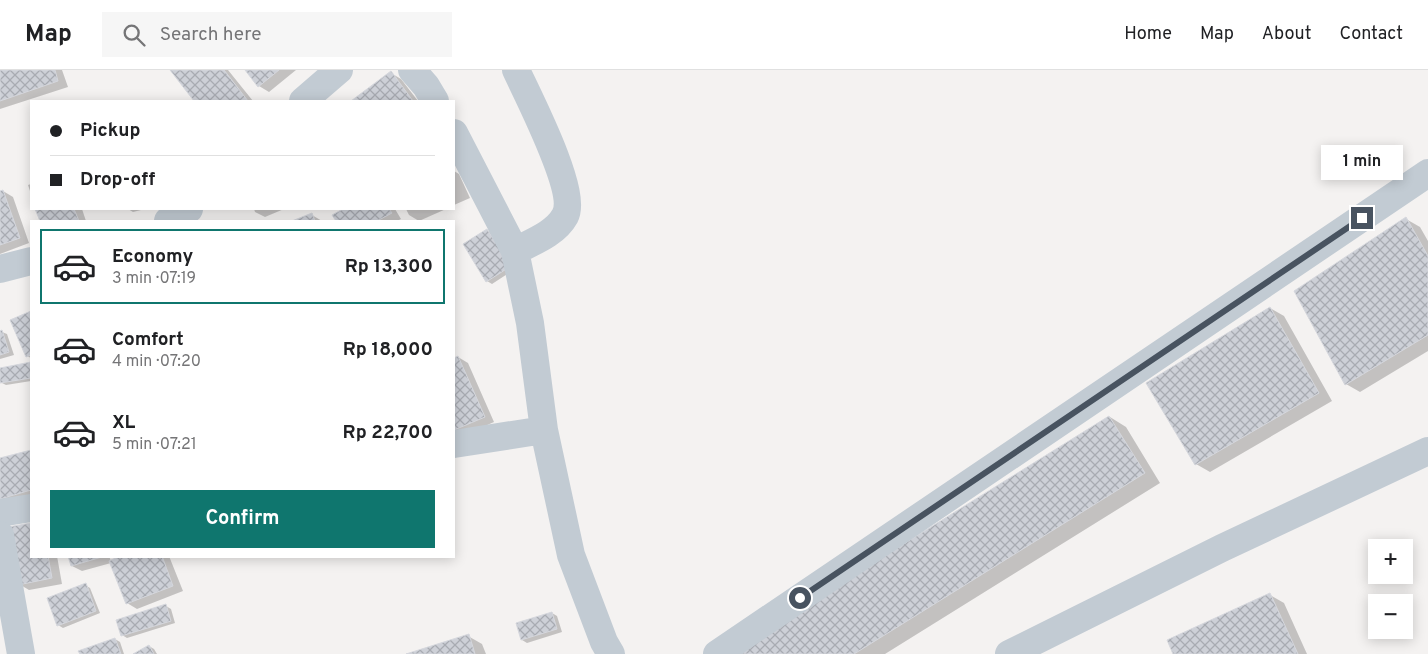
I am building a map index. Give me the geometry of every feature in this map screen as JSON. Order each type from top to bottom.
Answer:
[{"type":"street","points":[[304,100],[339,70]]},
{"type":"street","points":[[412,70],[426,86],[434,100]]},
{"type":"street","points":[[515,251],[554,230],[566,215],[568,202],[556,158],[516,70]]},
{"type":"street","points":[[455,135],[515,251],[530,323],[544,430],[571,555],[604,642],[611,654]]},
{"type":"street","points":[[717,654],[1428,173]]},
{"type":"street","points":[[170,220],[187,210]]},
{"type":"street","points":[[0,269],[30,261]]},
{"type":"street","points":[[455,444],[544,430]]},
{"type":"street","points":[[1009,654],[1222,548],[1428,451]]},
{"type":"street","points":[[0,512],[30,508]]},
{"type":"street","points":[[0,535],[21,654]]},
{"type":"building","points":[[0,70],[55,70],[58,81],[0,101]]},
{"type":"building","points":[[170,70],[224,70],[247,100],[193,100]]},
{"type":"building","points":[[245,70],[279,70],[258,87]]},
{"type":"building","points":[[391,71],[412,100],[352,100]]},
{"type":"building","points":[[3,190],[20,238],[0,245],[0,191]]},
{"type":"building","points":[[35,210],[74,210],[79,220],[40,220]]},
{"type":"building","points":[[341,210],[390,210],[392,213],[379,220],[335,220],[332,215]]},
{"type":"building","points":[[312,213],[315,220],[294,220]]},
{"type":"building","points":[[1406,217],[1428,256],[1428,335],[1345,385],[1294,291]]},
{"type":"building","points":[[487,229],[511,266],[486,282],[463,244]]},
{"type":"building","points":[[1270,307],[1319,393],[1195,465],[1146,383]]},
{"type":"building","points":[[30,311],[30,355],[26,357],[10,320]]},
{"type":"building","points":[[2,330],[9,352],[0,355],[0,331]]},
{"type":"building","points":[[458,356],[485,417],[455,430],[455,358]]},
{"type":"building","points":[[30,362],[30,378],[0,383],[0,368]]},
{"type":"building","points":[[1109,416],[1145,473],[854,654],[727,654]]},
{"type":"building","points":[[30,450],[30,490],[0,499],[0,458]]},
{"type":"building","points":[[30,523],[30,558],[48,558],[52,578],[18,585],[8,527]]},
{"type":"building","points":[[69,558],[99,558],[71,566]]},
{"type":"building","points":[[116,558],[163,558],[173,586],[126,604],[109,561]]},
{"type":"building","points":[[86,583],[96,611],[57,626],[47,598]]},
{"type":"building","points":[[1270,593],[1298,654],[1173,654],[1167,640]]},
{"type":"building","points":[[166,604],[171,621],[121,636],[116,620]]},
{"type":"building","points":[[552,612],[557,629],[521,640],[516,623]]},
{"type":"building","points":[[469,634],[475,654],[406,654]]},
{"type":"building","points":[[115,638],[121,654],[80,654],[78,651]]},
{"type":"building","points":[[149,645],[154,654],[133,654]]},
{"type":"route","points":[[800,598],[1362,218]]}]
